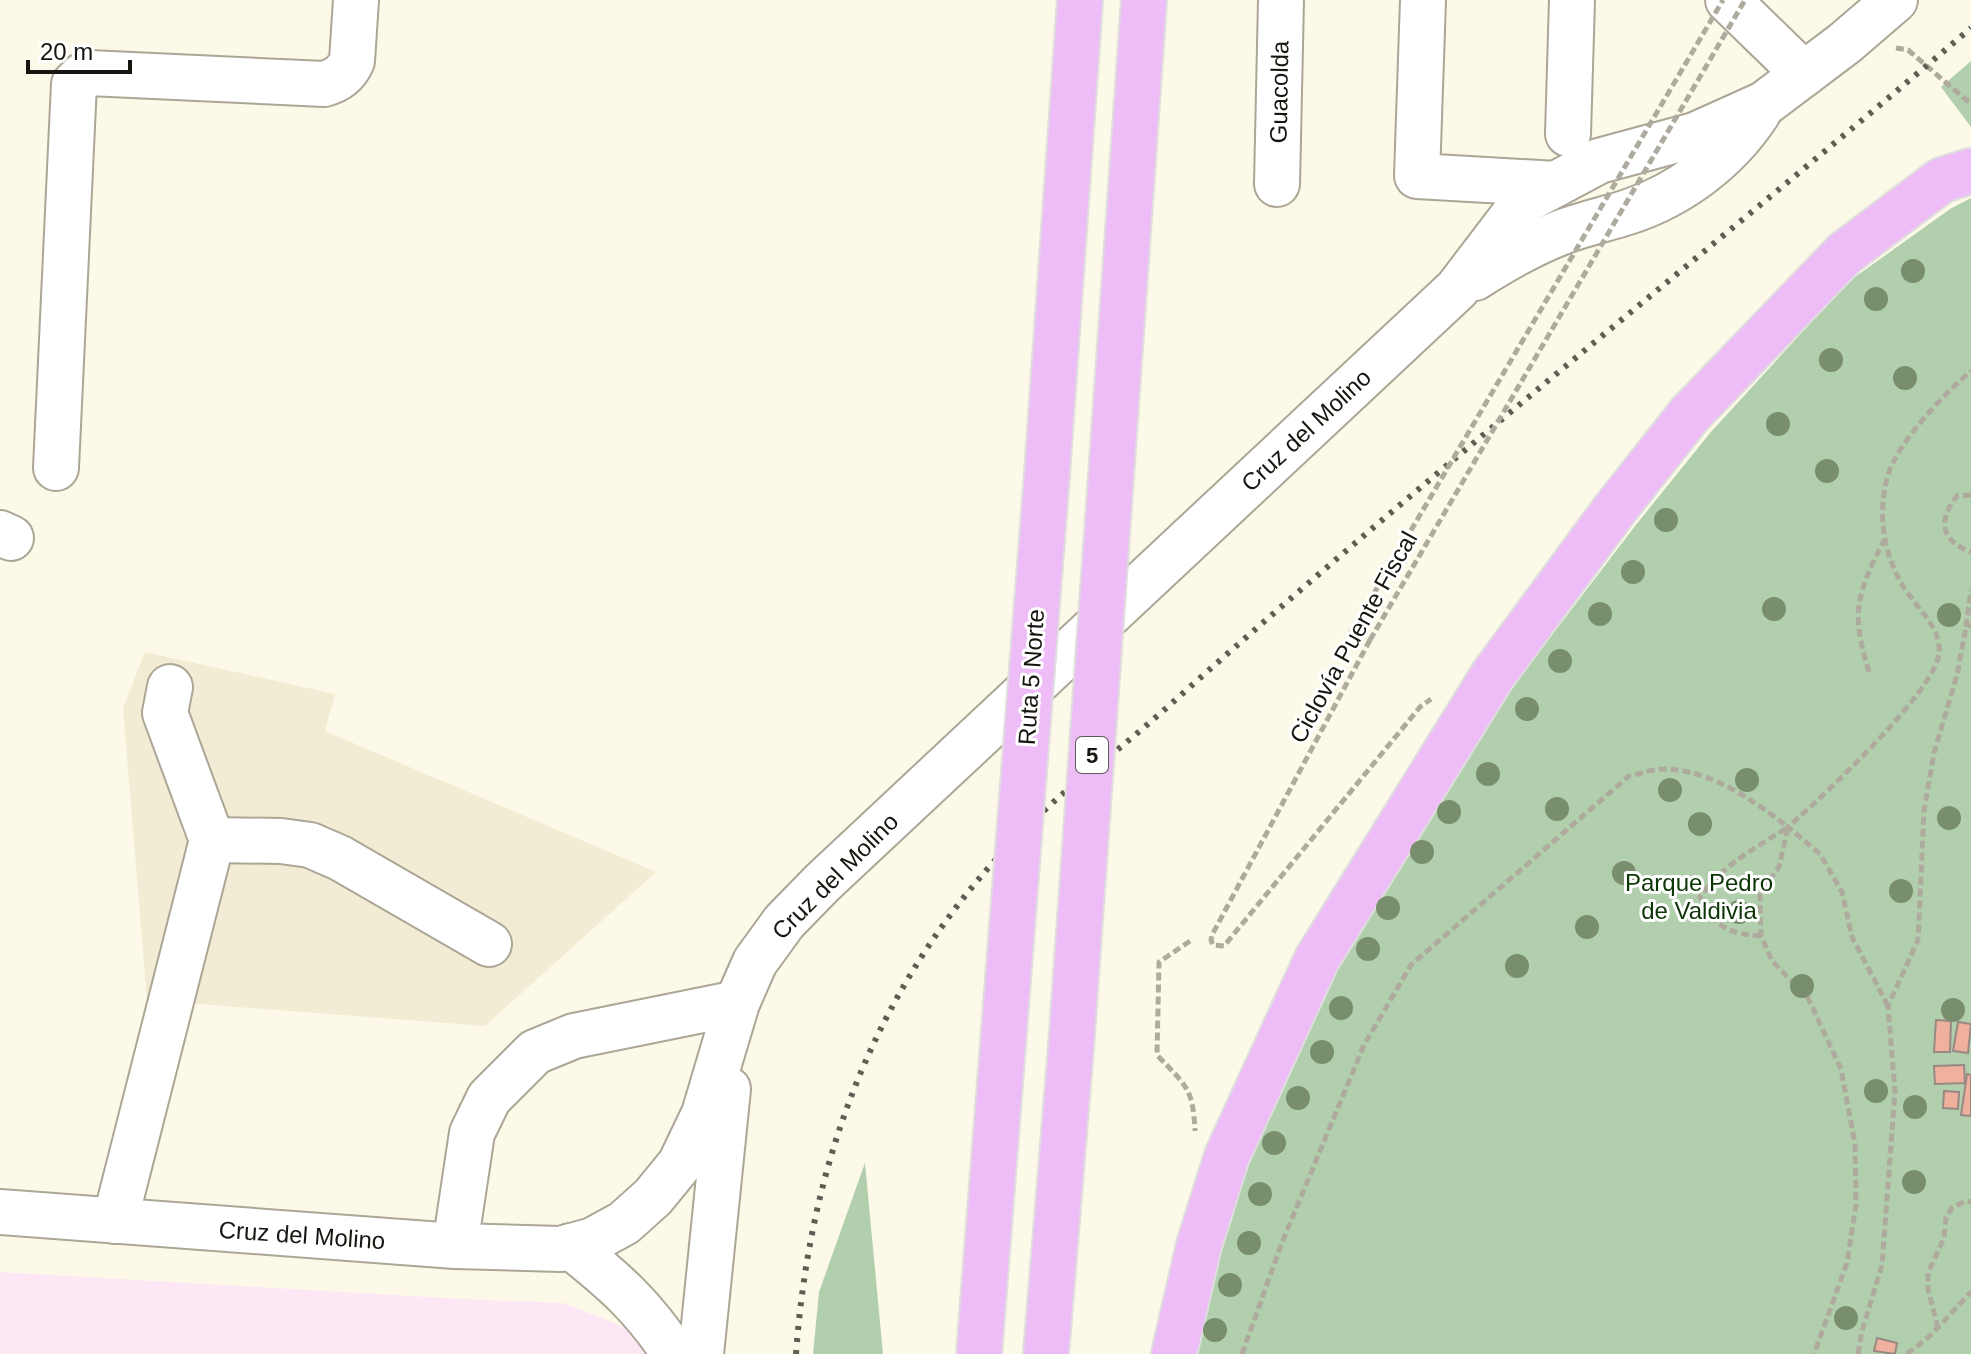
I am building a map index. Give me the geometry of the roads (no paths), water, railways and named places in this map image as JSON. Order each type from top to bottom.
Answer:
[{"type":"highway","name":"Ruta 5 Norte","points":[[979,1354],[1080,0]]},
{"type":"highway","name":"5","points":[[1046,1354],[1071,1047],[1144,0]]},
{"type":"highway","points":[[1174,1354],[1199,1245],[1227,1156],[1317,959],[1475,704],[1615,509],[1689,415],[1845,253],[1942,180],[1971,171]]},
{"type":"street","points":[[56,468],[74,84],[89,73],[324,84],[348,70],[352,61],[356,0]]},
{"type":"street","name":"Guacolda","points":[[1277,184],[1281,0]]},
{"type":"street","points":[[1423,0],[1417,176],[1556,184]]},
{"type":"street","points":[[1568,134],[1572,0]]},
{"type":"street","points":[[1726,0],[1804,74]]},
{"type":"street","name":"Cruz del Molino","points":[[0,1212],[455,1246],[561,1249],[593,1240],[624,1223],[653,1197],[680,1164],[704,1114],[737,1003],[755,962],[784,922],[1457,289],[1524,201],[1599,161],[1695,135],[1764,104],[1884,5]]},
{"type":"street","name":"Cruz del Molino","points":[[1457,289],[1534,243],[1630,211],[1677,190],[1714,164],[1739,139],[1764,104]]},
{"type":"street","points":[[115,1221],[212,840],[165,713],[170,687]]},
{"type":"street","points":[[212,840],[281,841],[310,845],[340,858],[489,944]]},
{"type":"street","points":[[455,1246],[472,1133],[489,1098],[535,1052],[574,1036],[737,1003],[701,1354]]},
{"type":"street","points":[[570,1246],[623,1289],[674,1354]]},
{"type":"railway","points":[[796,1354],[808,1253],[818,1204],[831,1156],[865,1062],[912,972],[946,920],[985,872],[1050,805],[1325,569],[1971,28]]},
{"type":"park label","name":"Parque Pedro de Valdivia","points":[[1699,896]]}]
